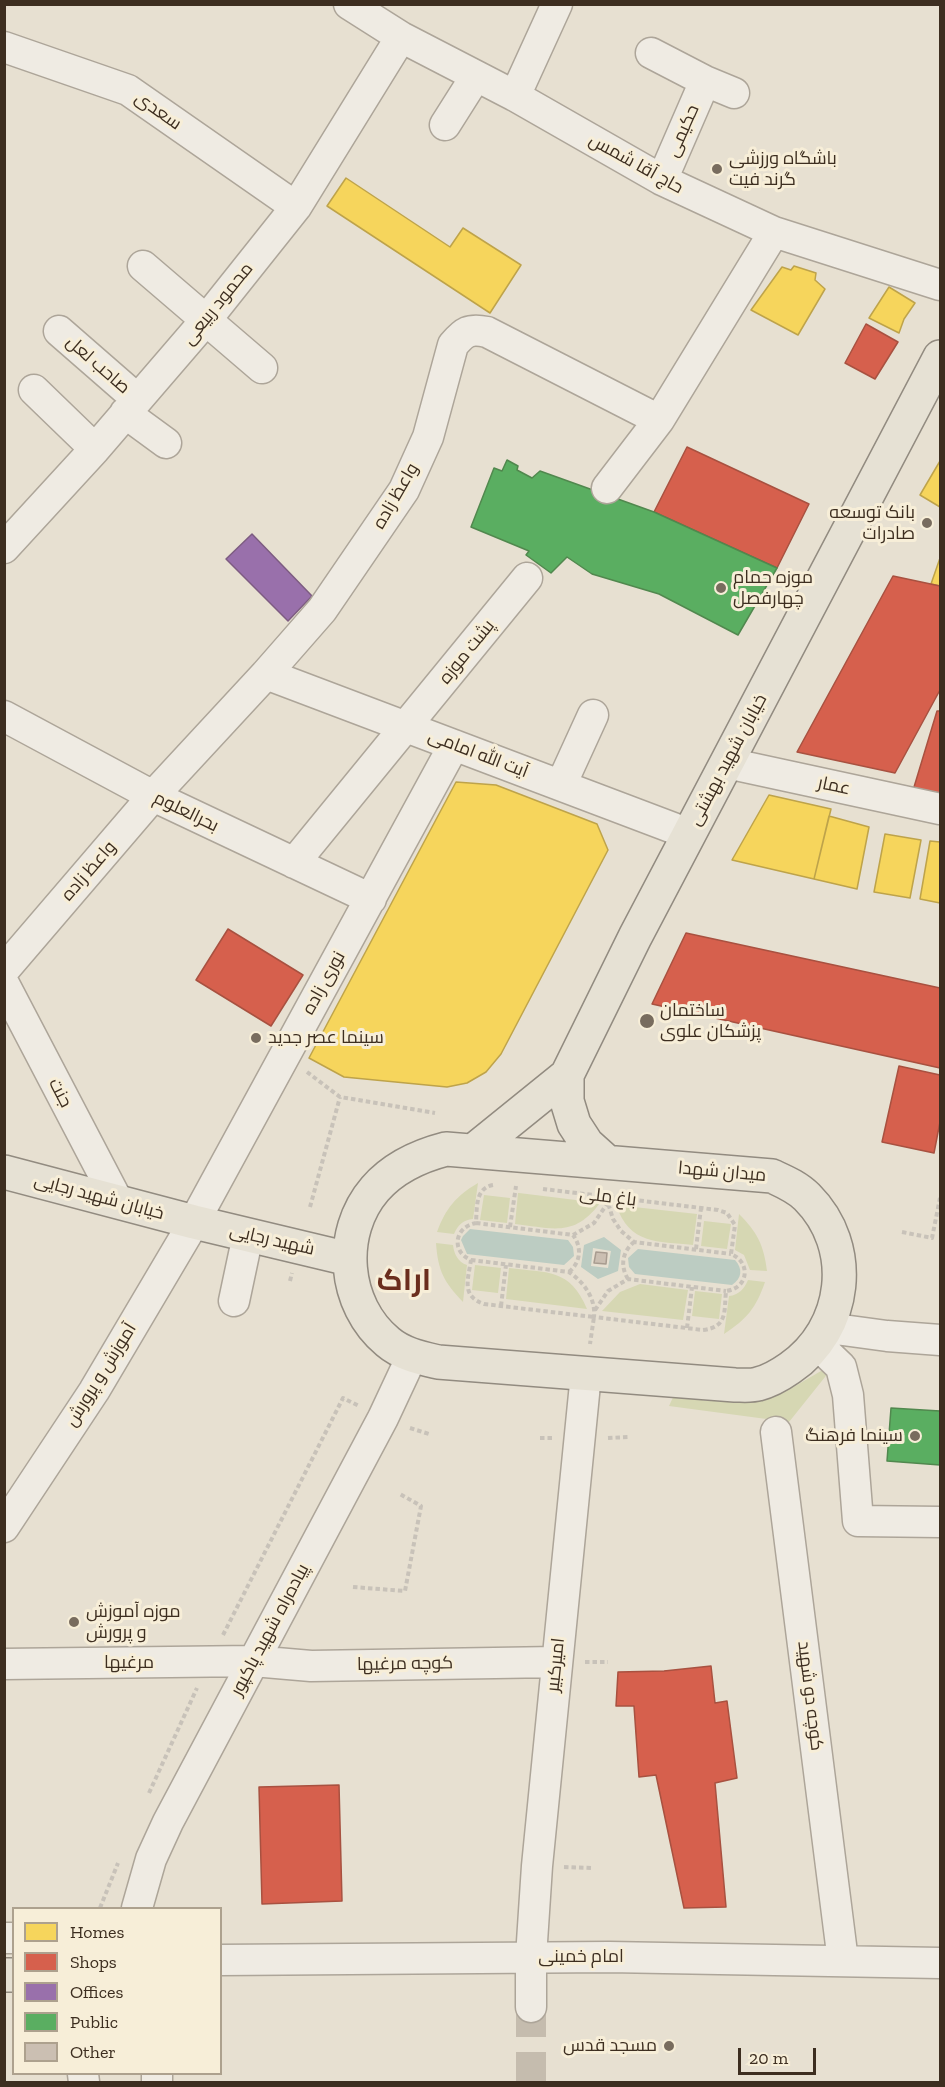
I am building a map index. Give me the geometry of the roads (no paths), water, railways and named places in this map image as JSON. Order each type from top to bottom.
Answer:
[{"type":"main road","name":"خیابان شهید بهشتی","points":[[607,1162],[587,1144],[574,1124],[567,1101],[567,1075],[635,937],[940,357]]},
{"type":"main road","points":[[473,1151],[567,1075]]},
{"type":"main road","name":"میدان شهدا","points":[[446,1149],[607,1162],[772,1176],[792,1185],[807,1197],[830,1230],[838,1254],[840,1281],[837,1304],[823,1336],[803,1359],[777,1377],[757,1384],[735,1385],[586,1374],[438,1362],[412,1356],[389,1343],[370,1325],[358,1303],[351,1280],[349,1259],[353,1233],[361,1210],[375,1189],[395,1171],[419,1156],[446,1149]]},
{"type":"main road","name":"خیابان شهید رجایی","points":[[4,1172],[194,1222]]},
{"type":"main road","name":"شهید رجایی","points":[[194,1222],[349,1259]]},
{"type":"street","points":[[515,96],[557,4]]},
{"type":"street","name":"حاج آقا شمس","points":[[365,9],[401,37],[515,96],[662,180],[774,232],[940,285]]},
{"type":"street","name":"محمود ربیعی","points":[[4,548],[206,320],[296,207],[401,37]]},
{"type":"street","name":"سعدی","points":[[4,47],[128,90],[296,207]]},
{"type":"street","points":[[651,53],[734,93]]},
{"type":"street","points":[[445,125],[476,76]]},
{"type":"street","name":"حکیمی","points":[[662,180],[705,81]]},
{"type":"street","points":[[607,488],[659,420],[774,232]]},
{"type":"street","points":[[143,266],[262,369]]},
{"type":"street","name":"واعظ زاده","points":[[4,970],[153,796],[322,610],[404,490],[428,436],[453,345],[461,335],[474,329],[486,332],[659,420]]},
{"type":"street","name":"صاحب لعل","points":[[59,331],[166,442]]},
{"type":"street","points":[[34,390],[95,448]]},
{"type":"street","name":"پشت موزه","points":[[294,863],[527,578]]},
{"type":"street","name":"آیت الله امامی","points":[[266,674],[689,834]]},
{"type":"street","points":[[561,786],[593,715]]},
{"type":"street","name":"بحرالعلوم","points":[[4,716],[153,796],[371,899]]},
{"type":"street","name":"نوری زاده","points":[[194,1222],[454,745]]},
{"type":"street","name":"عمار","points":[[727,763],[846,776],[940,809]]},
{"type":"street","name":"جنت","points":[[4,984],[118,1202]]},
{"type":"street","name":"آموزش و پرورش","points":[[10,1507],[102,1395],[194,1222]]},
{"type":"street","points":[[234,1301],[248,1235]]},
{"type":"street","points":[[823,1336],[887,1336],[940,1340]]},
{"type":"street","points":[[823,1336],[841,1367],[848,1395],[858,1521],[940,1522]]},
{"type":"street","name":"پیاده‌راه شهید پاکپور","points":[[136,1907],[151,1859],[164,1831],[383,1418],[412,1356]]},
{"type":"street","name":"امیرکبیر","points":[[531,2007],[531,1957],[537,1866],[586,1374]]},
{"type":"street","name":"کوچه دو شهید","points":[[777,1432],[843,1961]]},
{"type":"street","name":"کوچه مرغیها","points":[[254,1661],[311,1666],[556,1662]]},
{"type":"street","name":"مرغیها","points":[[4,1664],[254,1661]]},
{"type":"street","name":"امام خمینی","points":[[222,1960],[531,1957],[940,1963]]},
{"type":"tunnel","points":[[531,2007],[531,2082]]},
{"type":"place","name":"باشگاه ورزشی گرند فیت","points":[[717,169]]},
{"type":"place","name":"بانک توسعه صادرات","points":[[927,523]]},
{"type":"place","name":"موزه حمام چهارفصل","points":[[721,588]]},
{"type":"place","name":"ساختمان پزشکان علوی","points":[[647,1021]]},
{"type":"place","name":"سینما عصر جدید","points":[[256,1038]]},
{"type":"place","name":"سینما فرهنگ","points":[[915,1436]]},
{"type":"place","name":"موزه آموزش و پرورش","points":[[74,1622]]},
{"type":"place","name":"مسجد قدس","points":[[669,2046]]},
{"type":"district","name":"اراک","points":[[404,1281]]}]
